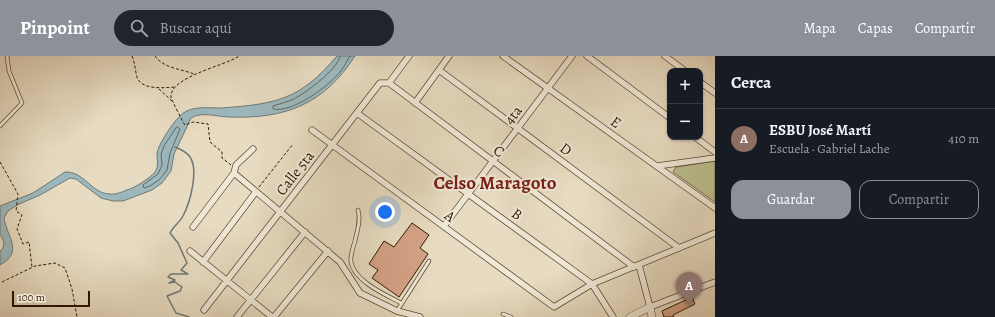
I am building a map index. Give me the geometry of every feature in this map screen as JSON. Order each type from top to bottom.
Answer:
[{"type":"street","name":"Calle 5ta","points":[[204,310],[380,83],[389,83],[409,56]]},
{"type":"street","points":[[415,103],[449,56]]},
{"type":"street","name":"E","points":[[503,56],[715,208]]},
{"type":"street","name":"4ta","points":[[444,226],[469,195],[572,56]]},
{"type":"street","points":[[587,56],[667,116]]},
{"type":"street","points":[[665,56],[682,68]]},
{"type":"street","name":"D","points":[[439,70],[679,248]]},
{"type":"street","name":"C","points":[[389,83],[493,162],[637,266]]},
{"type":"street","points":[[703,84],[715,93]]},
{"type":"street","name":"B","points":[[357,113],[592,284],[613,317]]},
{"type":"street","name":"A","points":[[312,130],[554,307],[592,284]]},
{"type":"street","points":[[699,140],[715,152]]},
{"type":"street","points":[[193,226],[234,170],[253,149]]},
{"type":"street","points":[[657,166],[715,158]]},
{"type":"street","points":[[234,170],[255,193],[305,232],[340,262],[360,293],[396,311],[420,317]]},
{"type":"street","points":[[203,262],[255,193]]},
{"type":"street","points":[[237,317],[305,232]]},
{"type":"street","points":[[592,284],[715,234]]},
{"type":"street","points":[[190,251],[273,317],[328,252]]},
{"type":"street","points":[[637,266],[652,317]]},
{"type":"street","points":[[630,317],[650,307],[715,282]]},
{"type":"lane","points":[[0,126],[22,103],[9,72],[7,56]]},
{"type":"lane","points":[[358,210],[360,220],[351,255],[351,264],[361,278],[370,286],[401,303]]},
{"type":"lane","points":[[396,311],[429,261]]},
{"type":"lane","points":[[503,314],[511,317]]},
{"type":"path","points":[[132,56],[138,79],[142,84],[158,88],[175,87]]},
{"type":"path","points":[[155,56],[159,62],[165,65],[194,74]]},
{"type":"path","points":[[173,102],[171,96],[172,89],[194,74],[228,63],[239,56]]},
{"type":"path","points":[[158,88],[175,103],[179,115],[185,125],[193,122],[208,124],[210,142],[222,152],[222,158],[234,170]]},
{"type":"path","points":[[255,193],[293,144]]},
{"type":"path","points":[[0,162],[18,194],[16,211],[22,215],[17,230],[23,244],[29,242],[32,267]]},
{"type":"path","points":[[2,282],[32,267],[56,263],[64,268],[72,289],[78,317]]},
{"type":"green space","points":[[715,161],[715,202],[673,172],[676,167]]},
{"type":"water","points":[[337,56],[355,56],[330,86],[317,97],[302,105],[269,115],[230,117],[200,115],[191,118],[174,154],[171,171],[162,183],[152,190],[123,201],[113,201],[101,198],[76,179],[70,178],[40,195],[17,205],[8,211],[4,218],[13,249],[7,260],[0,265],[0,251],[3,248],[4,242],[0,234],[0,206],[33,193],[65,172],[78,175],[93,187],[104,193],[114,194],[130,189],[150,177],[155,172],[158,150],[164,138],[172,125],[185,112],[198,108],[221,108],[257,104],[286,97],[299,91],[311,82],[324,71]]},
{"type":"building","points":[[412,223],[429,235],[420,248],[428,254],[399,297],[372,278],[378,270],[369,264],[384,241],[394,247]]},
{"type":"building","points":[[692,297],[695,304],[673,315],[674,317],[664,317],[662,311]]},
{"type":"waterway","points":[[175,147],[189,155],[193,163],[194,178],[191,195],[186,210],[170,233],[178,243],[187,263],[181,270],[188,274],[171,274],[168,277],[175,280],[169,283],[175,282],[182,287],[180,291],[167,296],[176,313],[189,317]]},
{"type":"place","name":"ESBU José Martí","points":[[689,305]]},
{"type":"district","name":"Celso Maragoto","points":[[495,182]]}]
